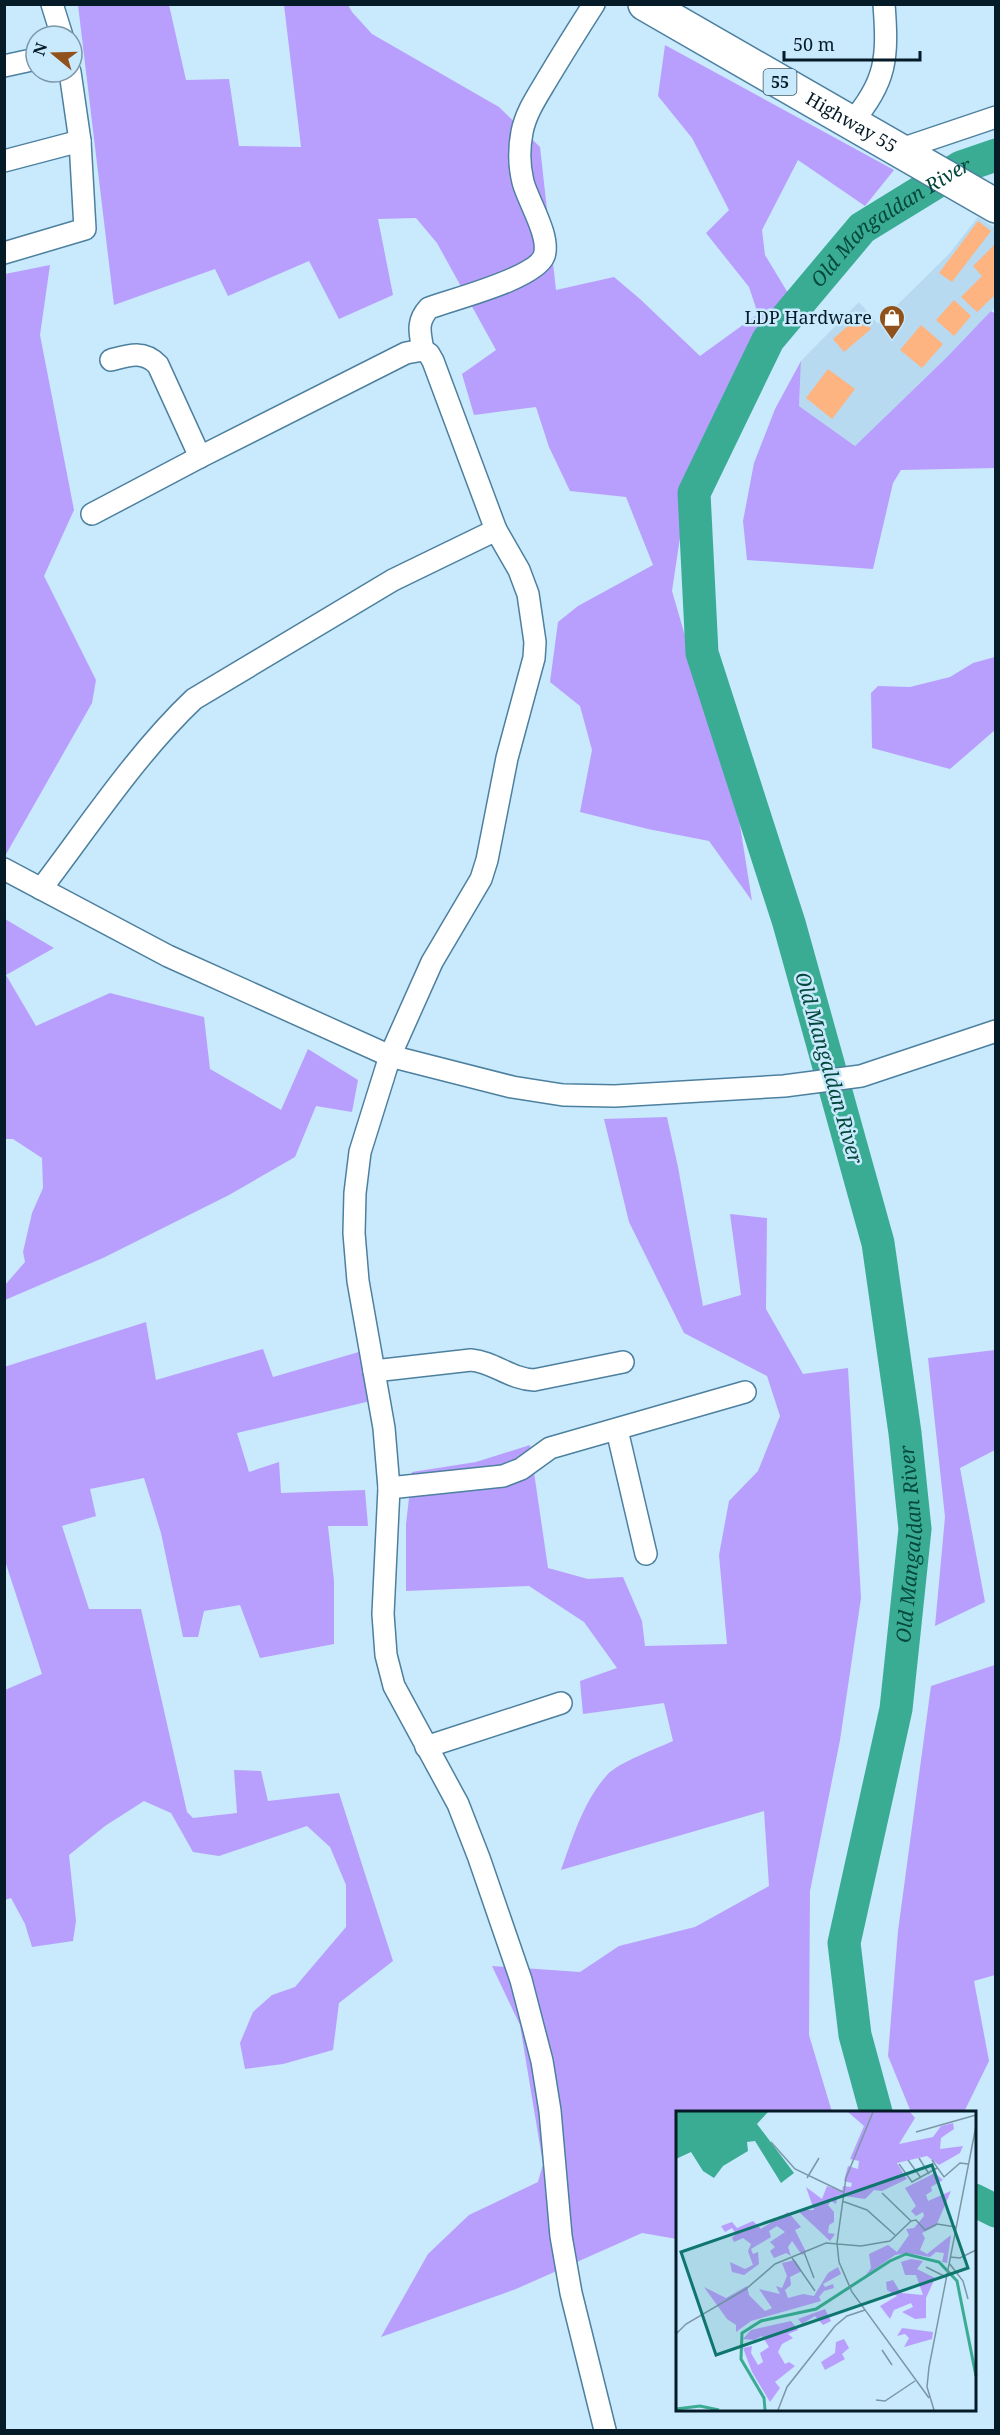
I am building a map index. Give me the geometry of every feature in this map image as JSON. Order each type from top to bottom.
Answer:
[{"type":"highway","name":"Highway 55","points":[[645,4],[983,199]]},
{"type":"street","points":[[52,4],[58,24]]},
{"type":"street","points":[[423,350],[419,326],[422,316],[429,308],[519,277],[535,268],[544,256],[541,227],[523,182],[520,156],[522,131],[530,109],[594,4]]},
{"type":"street","points":[[851,123],[869,102],[878,85],[887,39],[884,4]]},
{"type":"street","points":[[4,66],[24,62]]},
{"type":"street","points":[[4,253],[85,229],[80,141],[72,84]]},
{"type":"street","points":[[907,155],[996,117]]},
{"type":"street","points":[[4,161],[80,141]]},
{"type":"street","points":[[92,514],[406,353],[423,350],[433,361],[496,530],[519,570],[528,594],[535,642],[534,658],[507,758],[487,860],[481,879],[432,962],[390,1056],[360,1152],[355,1193],[354,1233],[358,1281],[384,1428],[389,1488],[383,1614],[386,1655],[394,1686],[458,1804],[521,1980],[542,2061],[550,2111],[561,2236],[571,2293],[605,2430]]},
{"type":"street","points":[[111,360],[134,354],[152,358],[158,365],[200,457]]},
{"type":"street","points":[[41,889],[148,749],[194,699],[393,580],[496,530]]},
{"type":"street","points":[[4,869],[168,956],[390,1056],[512,1087],[563,1095],[615,1096],[784,1086],[861,1076],[996,1031]]},
{"type":"street","points":[[374,1371],[471,1360],[483,1361],[522,1380],[534,1380],[623,1362]]},
{"type":"street","points":[[389,1488],[503,1476],[520,1469],[550,1449],[745,1392]]},
{"type":"street","points":[[617,1430],[646,1554]]},
{"type":"street","points":[[426,1747],[561,1703]]},
{"type":"shaded area","points":[[78,5],[169,5],[186,80],[229,79],[239,146],[301,147],[284,5],[348,5],[372,34],[499,107],[540,147],[556,290],[614,277],[700,356],[758,314],[749,287],[706,233],[729,210],[692,138],[658,96],[665,45],[894,170],[865,206],[798,160],[762,230],[765,255],[788,293],[741,366],[688,484],[672,591],[740,825],[752,901],[709,841],[580,812],[592,750],[580,706],[550,682],[558,622],[578,606],[653,565],[626,497],[570,491],[549,447],[536,407],[474,415],[462,374],[496,350],[437,243],[416,218],[378,219],[393,295],[339,319],[309,261],[228,296],[215,269],[114,305],[84,55],[84,24],[80,24]]},
{"type":"shaded area","name":"LDP Hardware","points":[[978,217],[995,228],[995,307],[855,446],[799,406],[801,361],[859,302],[878,324],[949,254]]},
{"type":"shaded area","points":[[50,265],[40,335],[74,510],[44,576],[96,680],[92,703],[5,856],[5,274]]},
{"type":"shaded area","points":[[991,311],[996,314],[995,468],[901,470],[893,483],[873,569],[747,560],[743,521],[754,463],[775,409],[801,361],[799,406],[855,446]]},
{"type":"shaded area","points":[[995,657],[995,730],[950,769],[872,748],[871,693],[878,686],[910,687],[950,677],[973,663]]},
{"type":"shaded area","points":[[5,919],[54,948],[6,975],[36,1026],[110,993],[204,1017],[210,1069],[281,1110],[308,1049],[358,1080],[352,1112],[316,1106],[295,1157],[229,1195],[103,1258],[5,1300],[5,1285],[25,1262],[23,1252],[32,1213],[43,1188],[42,1158],[13,1139],[5,1139]]},
{"type":"shaded area","points":[[667,1117],[703,1306],[741,1295],[730,1214],[767,1218],[766,1309],[803,1374],[848,1368],[861,1598],[840,1740],[810,1891],[809,2035],[832,2111],[676,2111],[676,2239],[642,2233],[516,2289],[381,2337],[428,2254],[469,2215],[538,2182],[543,2164],[520,2025],[492,1966],[580,1972],[619,1946],[695,1927],[769,1886],[764,1811],[561,1870],[585,1808],[607,1775],[629,1761],[673,1741],[664,1703],[583,1714],[580,1681],[617,1668],[584,1622],[529,1586],[406,1591],[406,1524],[412,1472],[476,1462],[530,1445],[548,1568],[588,1579],[623,1577],[642,1621],[645,1646],[727,1644],[719,1555],[729,1501],[758,1471],[780,1416],[767,1376],[684,1333],[629,1222],[604,1119]]},
{"type":"shaded area","points":[[146,1322],[156,1380],[263,1349],[273,1377],[376,1347],[387,1397],[237,1433],[249,1472],[279,1462],[281,1493],[365,1490],[368,1526],[328,1526],[334,1581],[334,1644],[260,1658],[240,1605],[204,1611],[198,1637],[183,1637],[161,1533],[144,1478],[90,1489],[96,1516],[62,1526],[89,1609],[141,1609],[187,1812],[193,1818],[237,1813],[234,1770],[261,1771],[268,1801],[339,1793],[393,1961],[339,2003],[333,2050],[283,2064],[245,2069],[240,2043],[253,2012],[272,1995],[295,1987],[346,1927],[346,1885],[330,1847],[307,1826],[219,1856],[193,1852],[171,1813],[144,1801],[105,1826],[69,1855],[76,1921],[73,1941],[32,1947],[25,1924],[11,1898],[5,1900],[5,1690],[42,1674],[5,1561],[4,1367]]},
{"type":"shaded area","points":[[995,1350],[995,1450],[960,1468],[985,1602],[935,1626],[945,1517],[928,1358]]},
{"type":"shaded area","points":[[995,1665],[995,1975],[974,1981],[989,2061],[964,2111],[911,2111],[888,2056],[898,1931],[931,1686]]},
{"type":"building","points":[[978,221],[991,231],[952,282],[939,273]]},
{"type":"building","points":[[996,243],[996,294],[977,312],[961,297],[982,276],[973,266]]},
{"type":"building","points":[[954,300],[971,316],[954,336],[936,320]]},
{"type":"building","points":[[860,315],[871,329],[844,352],[833,339]]},
{"type":"building","points":[[921,325],[943,344],[922,368],[900,350]]},
{"type":"building","points":[[828,369],[855,389],[832,419],[806,398]]},
{"type":"waterway","name":"Old Mangaldan River","points":[[876,2111],[855,2035],[844,1943],[896,1709],[915,1529],[905,1433],[878,1243],[789,923],[702,653],[694,493],[768,340],[862,228],[961,167],[996,155]]},
{"type":"waterway","name":"Old Mangaldan River","points":[[976,2201],[996,2211]]},
{"type":"place","name":"LDP Hardware","points":[[892,341]]}]
